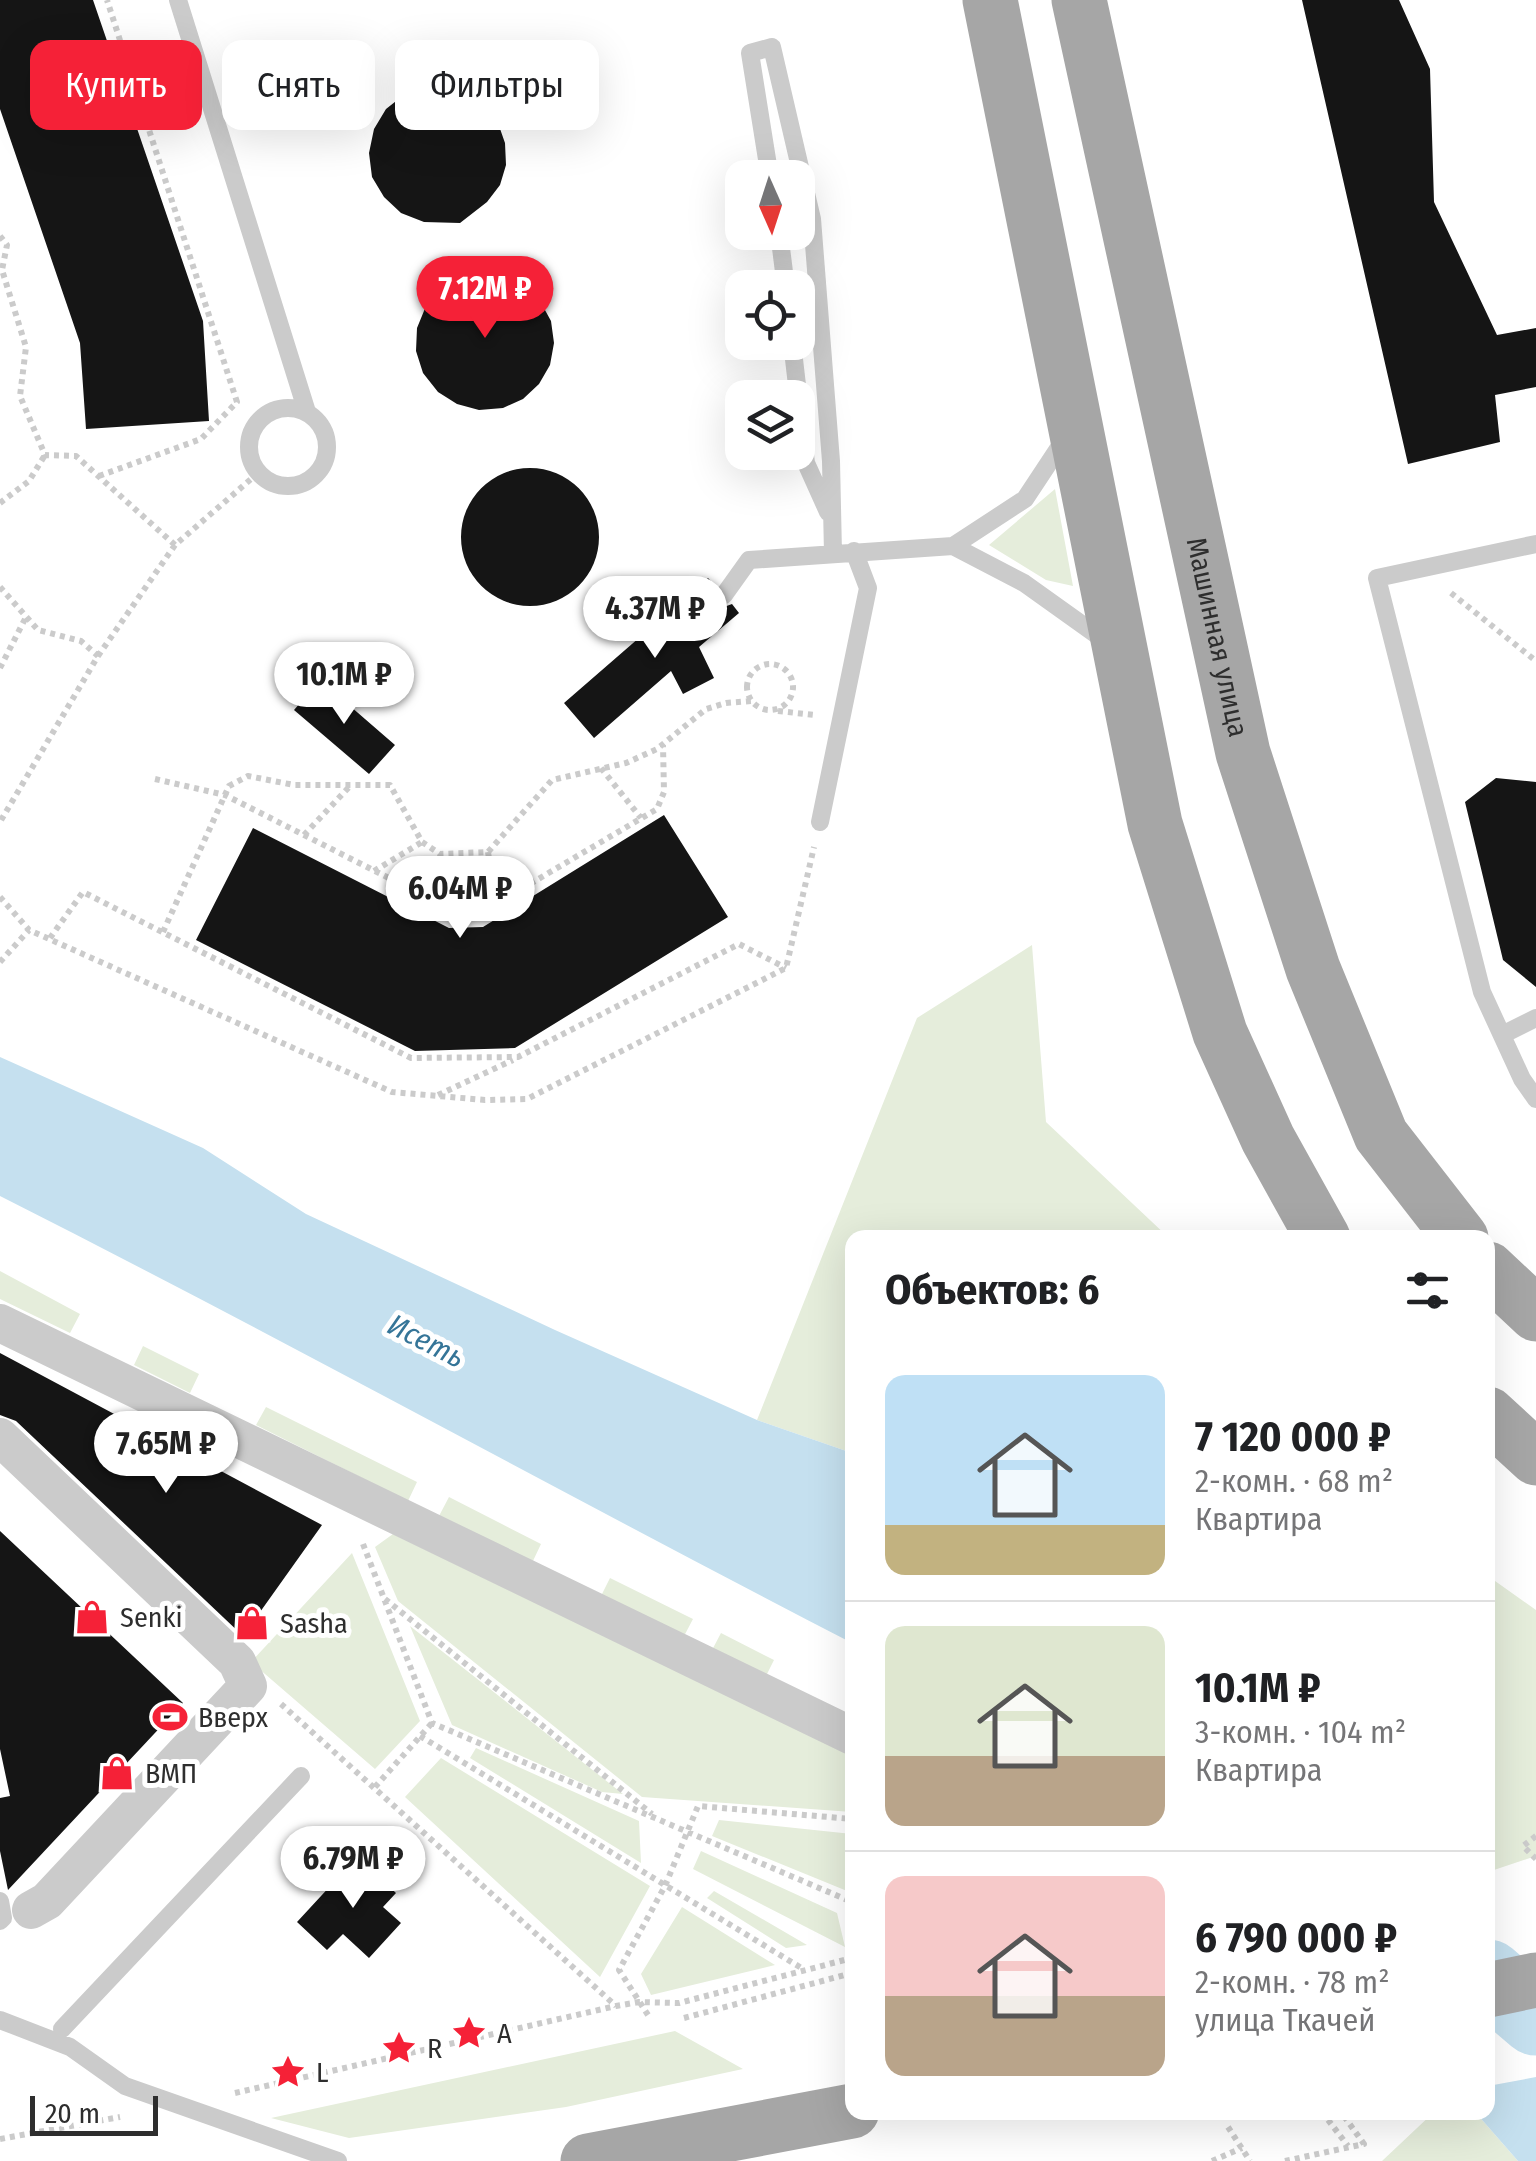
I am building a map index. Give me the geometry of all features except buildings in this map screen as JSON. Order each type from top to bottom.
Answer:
[{"type":"main road","points":[[990,0],[1156,824],[1220,1033],[1268,1139],[1319,1230]]},
{"type":"main road","name":"Машинная улица","points":[[1079,0],[1243,753],[1313,969],[1381,1135],[1454,1230]]},
{"type":"main road","points":[[1495,1276],[1536,1314]]},
{"type":"main road","points":[[1495,1420],[1536,1458]]},
{"type":"main road","points":[[588,2161],[845,2112]]},
{"type":"street","points":[[0,1323],[845,1733]]},
{"type":"street","points":[[0,1437],[237,1662],[248,1686],[47,1901],[10,1911]]},
{"type":"lane","points":[[178,0],[306,412]]},
{"type":"lane","points":[[767,160],[750,53],[772,47],[798,160]]},
{"type":"lane","points":[[814,250],[831,460],[833,553]]},
{"type":"lane","points":[[794,360],[806,463],[832,522]]},
{"type":"lane","points":[[276,409],[306,412],[319,421],[326,435],[324,465],[301,485],[285,487],[270,483],[250,460],[248,444],[253,429],[262,417],[276,409]]},
{"type":"lane","points":[[953,546],[1024,499],[1074,424]]},
{"type":"lane","points":[[1536,544],[1377,578],[1482,992],[1522,1080],[1536,1099]]},
{"type":"lane","points":[[724,595],[749,560],[953,546],[1024,583],[1120,652]]},
{"type":"lane","points":[[820,822],[868,588],[854,551]]},
{"type":"lane","points":[[1502,1035],[1536,1018]]},
{"type":"lane","points":[[66,2038],[301,1776]]},
{"type":"lane","points":[[0,2020],[66,2038],[125,2086],[338,2161]]},
{"type":"path","points":[[99,476],[201,439],[236,402],[107,0]]},
{"type":"path","points":[[0,236],[6,245],[2,270],[26,347],[20,396],[45,455]]},
{"type":"path","points":[[45,455],[76,456],[175,544]]},
{"type":"path","points":[[0,504],[30,481],[45,455]]},
{"type":"path","points":[[0,822],[98,656],[175,544],[258,473]]},
{"type":"path","points":[[1419,568],[1536,661]]},
{"type":"path","points":[[0,587],[38,630],[81,641],[98,656]]},
{"type":"path","points":[[0,668],[26,617]]},
{"type":"path","points":[[773,710],[792,696],[793,684],[788,673],[766,664],[748,679],[751,701],[761,708],[773,710],[803,714]]},
{"type":"path","points":[[162,932],[229,786],[248,776],[294,785],[390,785],[422,842],[440,854],[488,852],[552,780],[626,763],[663,744],[706,709],[726,702],[751,701]]},
{"type":"path","points":[[154,778],[225,796],[448,908],[496,904],[657,809],[664,792],[663,744]]},
{"type":"path","points":[[602,768],[640,818]]},
{"type":"path","points":[[304,835],[351,785]]},
{"type":"path","points":[[0,897],[29,930],[392,1092],[485,1100],[528,1099],[786,968],[820,822]]},
{"type":"path","points":[[374,871],[422,842]]},
{"type":"path","points":[[488,852],[496,904]]},
{"type":"path","points":[[440,854],[448,908]]},
{"type":"path","points":[[50,938],[83,892],[411,1058],[518,1057]]},
{"type":"path","points":[[0,962],[29,930]]},
{"type":"path","points":[[435,1096],[739,944],[786,968]]},
{"type":"path","points":[[363,1498],[363,1544],[432,1723],[845,1899]]},
{"type":"path","points":[[384,1598],[661,1820]]},
{"type":"path","points":[[248,1686],[274,1698],[616,2006]]},
{"type":"path","points":[[375,1788],[432,1723]]},
{"type":"path","points":[[420,1736],[805,1970]]},
{"type":"path","points":[[648,2014],[618,1970],[665,1886],[698,1806],[845,1818]]},
{"type":"path","points":[[1536,1836],[1523,1846],[1536,1858]]},
{"type":"path","points":[[0,2139],[184,2105],[616,2006],[679,2003],[845,1960]]},
{"type":"path","points":[[684,2018],[845,1975]]},
{"type":"path","points":[[1328,2120],[1348,2146]]},
{"type":"path","points":[[1285,2161],[1364,2144],[1347,2120]]},
{"type":"path","points":[[1228,2126],[1250,2161]]},
{"type":"path","points":[[1212,2161],[1242,2148]]},
{"type":"green space","points":[[1055,489],[1073,586],[1046,580],[989,545]]},
{"type":"green space","points":[[1032,945],[1046,1122],[1161,1230],[845,1230],[845,1451],[757,1420],[917,1018]]},
{"type":"green space","points":[[0,1271],[80,1314],[70,1333],[0,1299]]},
{"type":"green space","points":[[143,1346],[199,1374],[190,1393],[134,1365]]},
{"type":"green space","points":[[266,1407],[417,1482],[408,1501],[256,1425]]},
{"type":"green space","points":[[449,1497],[541,1544],[532,1563],[439,1516]]},
{"type":"green space","points":[[393,1534],[845,1753],[845,1812],[642,1797],[398,1601],[375,1547]]},
{"type":"green space","points":[[352,1553],[420,1721],[375,1769],[251,1662]]},
{"type":"green space","points":[[610,1578],[693,1619],[683,1638],[601,1596]]},
{"type":"green space","points":[[1495,1581],[1536,1610],[1536,1856],[1495,1870]]},
{"type":"green space","points":[[410,1626],[623,1794],[602,1792],[452,1725]]},
{"type":"green space","points":[[721,1633],[774,1660],[765,1678],[711,1652]]},
{"type":"green space","points":[[476,1748],[639,1821],[641,1863],[470,1758]]},
{"type":"green space","points":[[441,1758],[650,1886],[600,1977],[405,1797]]},
{"type":"green space","points":[[719,1820],[845,1833],[845,1890],[712,1836]]},
{"type":"green space","points":[[701,1851],[837,1913],[845,1947],[693,1869]]},
{"type":"green space","points":[[714,1891],[807,1945],[786,1948],[707,1898]]},
{"type":"green space","points":[[682,1907],[775,1965],[651,1995],[641,1974]]},
{"type":"green space","points":[[675,2031],[743,2069],[566,2107],[349,2138],[271,2118]]},
{"type":"green space","points":[[1426,2120],[1482,2120],[1518,2161],[1382,2161]]},
{"type":"water","points":[[0,1057],[203,1148],[306,1214],[555,1330],[757,1420],[845,1451],[845,1639],[214,1306],[0,1196]]},
{"type":"water","points":[[1536,2077],[1536,2161],[1518,2161],[1482,2120],[1495,2120],[1495,2085]]},
{"type":"waterway","name":"Исеть","points":[[1495,1983],[1536,2018]]},
{"type":"place","name":"Senki","points":[[92,1617]]},
{"type":"place","name":"Sasha","points":[[252,1623]]},
{"type":"place","name":"Вверх","points":[[170,1717]]},
{"type":"place","name":"ВМП","points":[[117,1773]]},
{"type":"place","name":"A","points":[[469,2033]]},
{"type":"place","name":"R","points":[[399,2048]]},
{"type":"place","name":"L","points":[[288,2072]]}]
